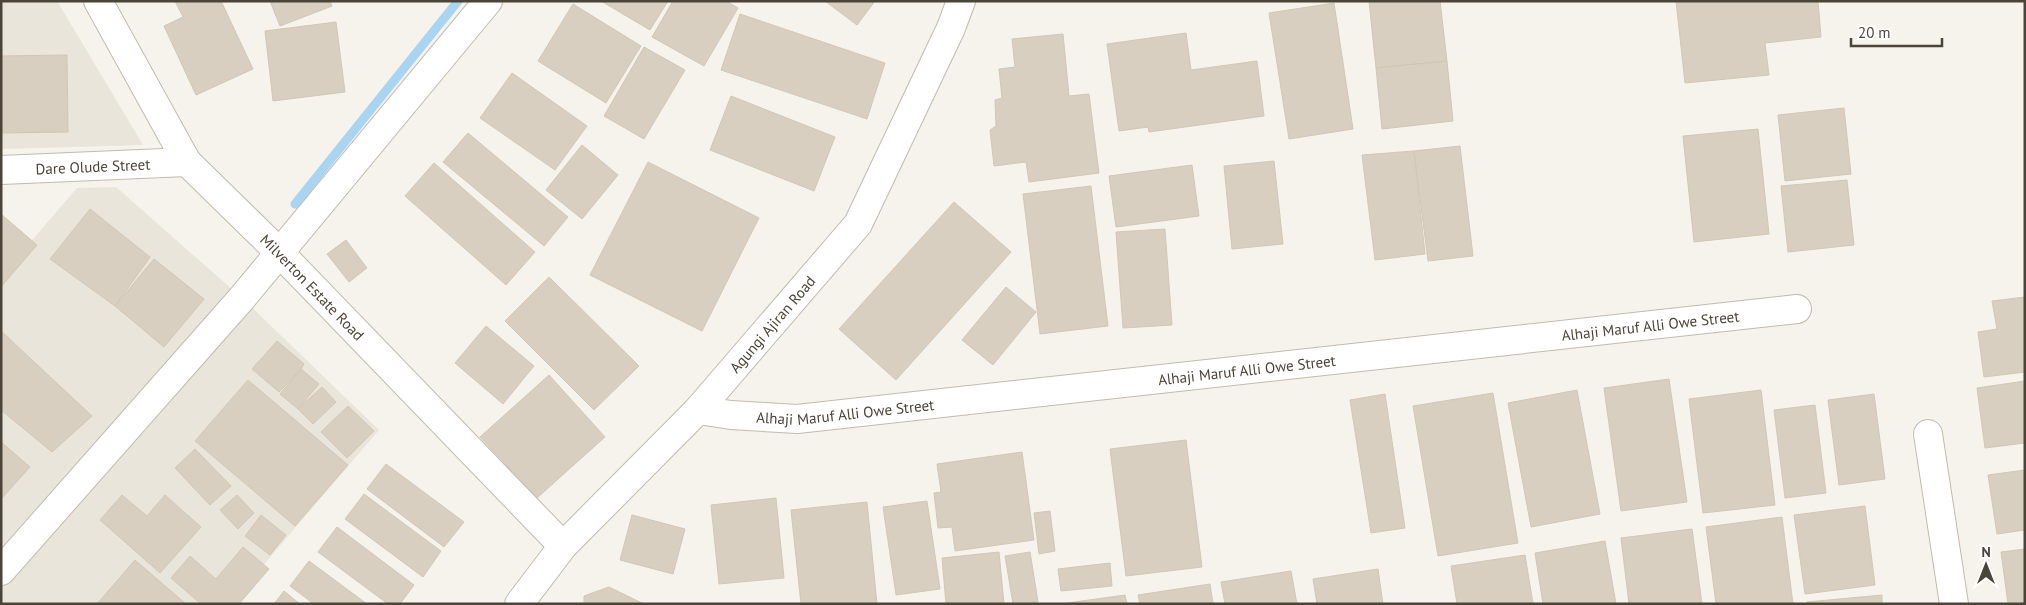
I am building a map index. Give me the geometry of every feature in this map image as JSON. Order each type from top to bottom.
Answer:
[{"type":"street","name":"Milverton Estate Road","points":[[98,1],[187,162],[280,253],[563,546]]},
{"type":"street","points":[[1,571],[280,253],[488,1]]},
{"type":"street","name":"Agungi Ajiran Road","points":[[519,604],[563,546],[698,410],[858,224],[962,1]]},
{"type":"street","name":"Dare Olude Street","points":[[1,170],[187,162]]},
{"type":"street","name":"Alhaji Maruf Alli Owe Street","points":[[698,410],[731,415],[797,419],[1797,309]]},
{"type":"street","points":[[1928,434],[1954,604]]},
{"type":"shaded area","points":[[1,1],[57,1],[143,145],[1,149]]},
{"type":"shaded area","points":[[116,187],[242,298],[379,430],[230,604],[1,604],[1,276],[77,188]]},
{"type":"building","points":[[175,1],[221,1],[253,69],[196,95],[164,26],[183,17]]},
{"type":"building","points":[[270,1],[330,1],[332,6],[280,26]]},
{"type":"building","points":[[601,1],[668,1],[650,30]]},
{"type":"building","points":[[673,1],[726,1],[738,8],[704,66],[652,37]]},
{"type":"building","points":[[825,1],[875,1],[857,25]]},
{"type":"building","points":[[1369,1],[1440,1],[1447,61],[1376,68]]},
{"type":"building","points":[[1676,1],[1818,1],[1821,37],[1765,43],[1769,75],[1685,83]]},
{"type":"building","points":[[1334,3],[1353,129],[1289,139],[1269,13]]},
{"type":"building","points":[[573,4],[641,46],[606,103],[538,61]]},
{"type":"building","points":[[740,14],[885,63],[867,119],[721,70]]},
{"type":"building","points":[[336,22],[345,92],[273,101],[265,31]]},
{"type":"building","points":[[1186,33],[1191,70],[1257,61],[1264,116],[1149,132],[1148,127],[1119,131],[1107,44]]},
{"type":"building","points":[[1063,34],[1069,96],[1089,94],[1099,173],[1029,182],[1026,162],[994,166],[990,130],[996,126],[995,100],[1002,98],[999,69],[1015,67],[1012,39]]},
{"type":"building","points":[[644,47],[685,70],[644,139],[604,116]]},
{"type":"building","points":[[67,55],[68,132],[1,133],[1,56]]},
{"type":"building","points":[[1447,61],[1453,121],[1382,129],[1376,68]]},
{"type":"building","points":[[512,73],[587,126],[555,170],[480,118]]},
{"type":"building","points":[[731,96],[835,137],[814,191],[710,150]]},
{"type":"building","points":[[1844,108],[1851,174],[1785,181],[1778,115]]},
{"type":"building","points":[[1758,129],[1769,234],[1694,242],[1683,136]]},
{"type":"building","points":[[468,133],[568,217],[544,246],[443,162]]},
{"type":"building","points":[[582,145],[618,175],[582,219],[546,190]]},
{"type":"building","points":[[1460,146],[1473,256],[1428,261],[1414,151]]},
{"type":"building","points":[[1414,151],[1425,254],[1375,260],[1362,155]]},
{"type":"building","points":[[1274,161],[1283,244],[1232,249],[1224,166]]},
{"type":"building","points":[[648,162],[759,218],[702,331],[590,275]]},
{"type":"building","points":[[434,163],[535,252],[506,285],[405,196]]},
{"type":"building","points":[[1192,165],[1199,216],[1116,227],[1109,176]]},
{"type":"building","points":[[1847,180],[1854,245],[1788,252],[1781,186]]},
{"type":"building","points":[[1091,186],[1108,326],[1040,334],[1023,194]]},
{"type":"building","points":[[954,202],[1011,252],[896,380],[839,329]]},
{"type":"building","points":[[90,209],[150,257],[115,306],[50,259]]},
{"type":"building","points":[[1,214],[37,245],[1,287]]},
{"type":"building","points":[[1165,229],[1172,325],[1123,328],[1116,232]]},
{"type":"building","points":[[346,240],[367,268],[349,282],[327,254]]},
{"type":"building","points":[[154,259],[204,299],[164,347],[115,306]]},
{"type":"building","points":[[549,277],[639,366],[594,410],[505,321]]},
{"type":"building","points":[[1006,287],[1036,312],[993,365],[962,340]]},
{"type":"building","points":[[2025,297],[2025,372],[1984,377],[1978,332],[1997,329],[1992,301]]},
{"type":"building","points":[[486,326],[534,366],[503,404],[455,363]]},
{"type":"building","points":[[1,331],[92,416],[52,452],[1,410]]},
{"type":"building","points":[[277,341],[304,364],[279,392],[252,369]]},
{"type":"building","points":[[301,369],[319,384],[298,409],[280,394]]},
{"type":"building","points":[[549,375],[605,437],[537,498],[480,437]]},
{"type":"building","points":[[1669,379],[1687,502],[1621,511],[1604,388]]},
{"type":"building","points":[[248,380],[348,465],[295,526],[195,441]]},
{"type":"building","points":[[2025,381],[2025,443],[1985,448],[1977,388]]},
{"type":"building","points":[[322,387],[336,402],[313,424],[298,409]]},
{"type":"building","points":[[1577,390],[1600,514],[1531,527],[1508,403]]},
{"type":"building","points":[[1761,390],[1775,505],[1703,513],[1689,399]]},
{"type":"building","points":[[1493,393],[1518,543],[1438,556],[1413,406]]},
{"type":"building","points":[[1385,394],[1405,528],[1371,533],[1350,400]]},
{"type":"building","points":[[1874,394],[1885,479],[1839,485],[1828,400]]},
{"type":"building","points":[[1815,405],[1826,493],[1785,498],[1774,410]]},
{"type":"building","points":[[348,406],[374,431],[347,458],[321,432]]},
{"type":"building","points":[[1186,440],[1202,567],[1126,576],[1110,449]]},
{"type":"building","points":[[1,442],[30,467],[1,499]]},
{"type":"building","points":[[195,449],[231,486],[210,505],[175,468]]},
{"type":"building","points":[[1022,452],[1034,540],[955,551],[952,527],[938,528],[934,493],[941,492],[937,464]]},
{"type":"building","points":[[386,464],[464,522],[444,547],[367,489]]},
{"type":"building","points":[[2025,470],[2025,530],[1997,534],[1988,475]]},
{"type":"building","points":[[364,494],[441,551],[423,577],[345,519]]},
{"type":"building","points":[[122,495],[147,516],[165,495],[201,527],[160,573],[100,520]]},
{"type":"building","points":[[237,495],[254,513],[238,529],[220,510]]},
{"type":"building","points":[[776,498],[784,578],[719,584],[711,505]]},
{"type":"building","points":[[927,501],[940,589],[896,595],[883,507]]},
{"type":"building","points":[[867,502],[877,604],[801,604],[791,510]]},
{"type":"building","points":[[1865,506],[1875,585],[1805,594],[1794,515]]},
{"type":"building","points":[[1050,511],[1055,551],[1039,554],[1034,513]]},
{"type":"building","points":[[261,515],[286,535],[270,555],[245,536]]},
{"type":"building","points":[[632,515],[685,529],[673,574],[620,560]]},
{"type":"building","points":[[1782,517],[1793,604],[1716,604],[1706,527]]},
{"type":"building","points":[[337,527],[414,585],[400,604],[388,604],[318,552]]},
{"type":"building","points":[[1692,529],[1702,604],[1629,604],[1621,538]]},
{"type":"building","points":[[1605,541],[1616,604],[1543,604],[1535,553]]},
{"type":"building","points":[[243,547],[269,569],[239,604],[201,604],[171,578],[190,556],[216,579]]},
{"type":"building","points":[[2025,549],[2025,604],[2008,604],[2001,552]]},
{"type":"building","points":[[999,552],[1004,604],[946,604],[942,558]]},
{"type":"building","points":[[1030,552],[1038,602],[1013,604],[1005,556]]},
{"type":"building","points":[[1525,555],[1533,604],[1457,604],[1451,566]]},
{"type":"building","points":[[135,560],[186,604],[97,604]]},
{"type":"building","points":[[309,561],[367,604],[314,604],[290,586]]},
{"type":"building","points":[[1110,563],[1112,586],[1061,591],[1058,569]]},
{"type":"building","points":[[1378,569],[1383,604],[1317,604],[1313,579]]},
{"type":"building","points":[[1291,571],[1297,604],[1225,604],[1221,582]]},
{"type":"building","points":[[1210,584],[1213,604],[1140,604],[1138,595]]},
{"type":"building","points":[[609,587],[644,604],[584,604],[584,596]]},
{"type":"building","points":[[284,591],[300,604],[274,604]]},
{"type":"building","points":[[1125,595],[1127,604],[1060,604]]},
{"type":"building","points":[[1882,595],[1882,604],[1807,604],[1807,602]]},
{"type":"waterway","points":[[295,204],[458,1]]}]
